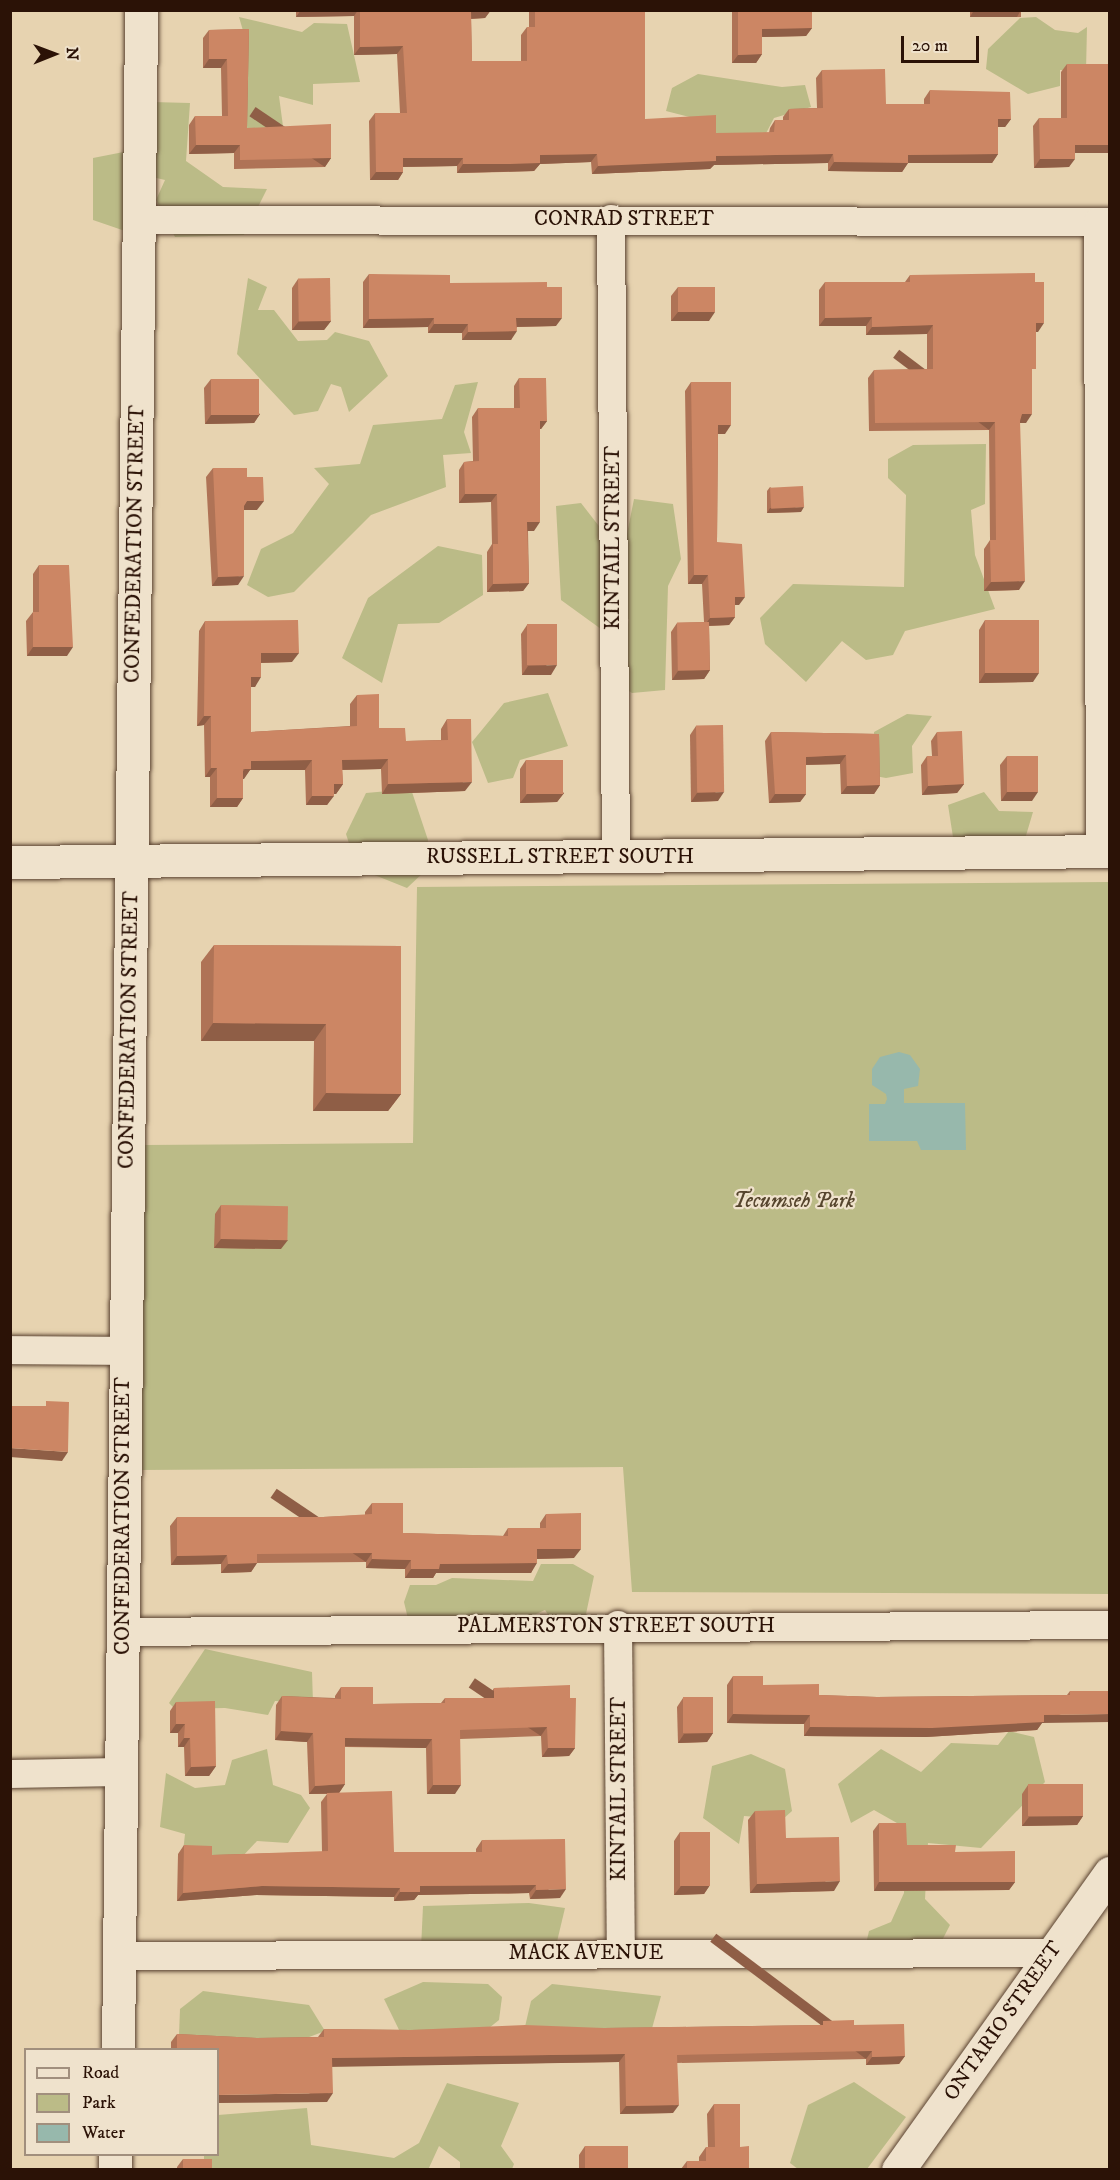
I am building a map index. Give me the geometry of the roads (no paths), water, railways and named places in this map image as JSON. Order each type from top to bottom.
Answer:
[{"type":"main road","name":"CONFEDERATION STREET","points":[[118,2048],[119,1772],[141,10]]},
{"type":"main road","name":"RUSSELL STREET SOUTH","points":[[10,862],[616,858],[1105,851]]},
{"type":"main road","name":"ONTARIO STREET","points":[[898,2169],[1110,1873]]},
{"type":"street","name":"CONRAD STREET","points":[[138,220],[611,219],[1104,222]]},
{"type":"street","name":"KINTAIL STREET","points":[[611,219],[616,858]]},
{"type":"street","points":[[1104,222],[1105,851]]},
{"type":"street","points":[[10,1350],[124,1351]]},
{"type":"street","name":"KINTAIL STREET","points":[[618,1625],[621,1953]]},
{"type":"street","name":"PALMERSTON STREET SOUTH","points":[[122,1632],[618,1625],[1110,1625]]},
{"type":"street","points":[[10,1774],[119,1772]]},
{"type":"street","name":"MACK AVENUE","points":[[120,1956],[1052,1953]]},
{"type":"water","points":[[899,1052],[910,1055],[920,1069],[918,1086],[904,1089],[904,1103],[965,1103],[966,1150],[921,1150],[917,1141],[869,1141],[869,1104],[885,1104],[887,1099],[886,1094],[872,1085],[872,1069],[880,1057]]},
{"type":"park label","name":"Tecumseh Park","points":[[794,1201]]}]
